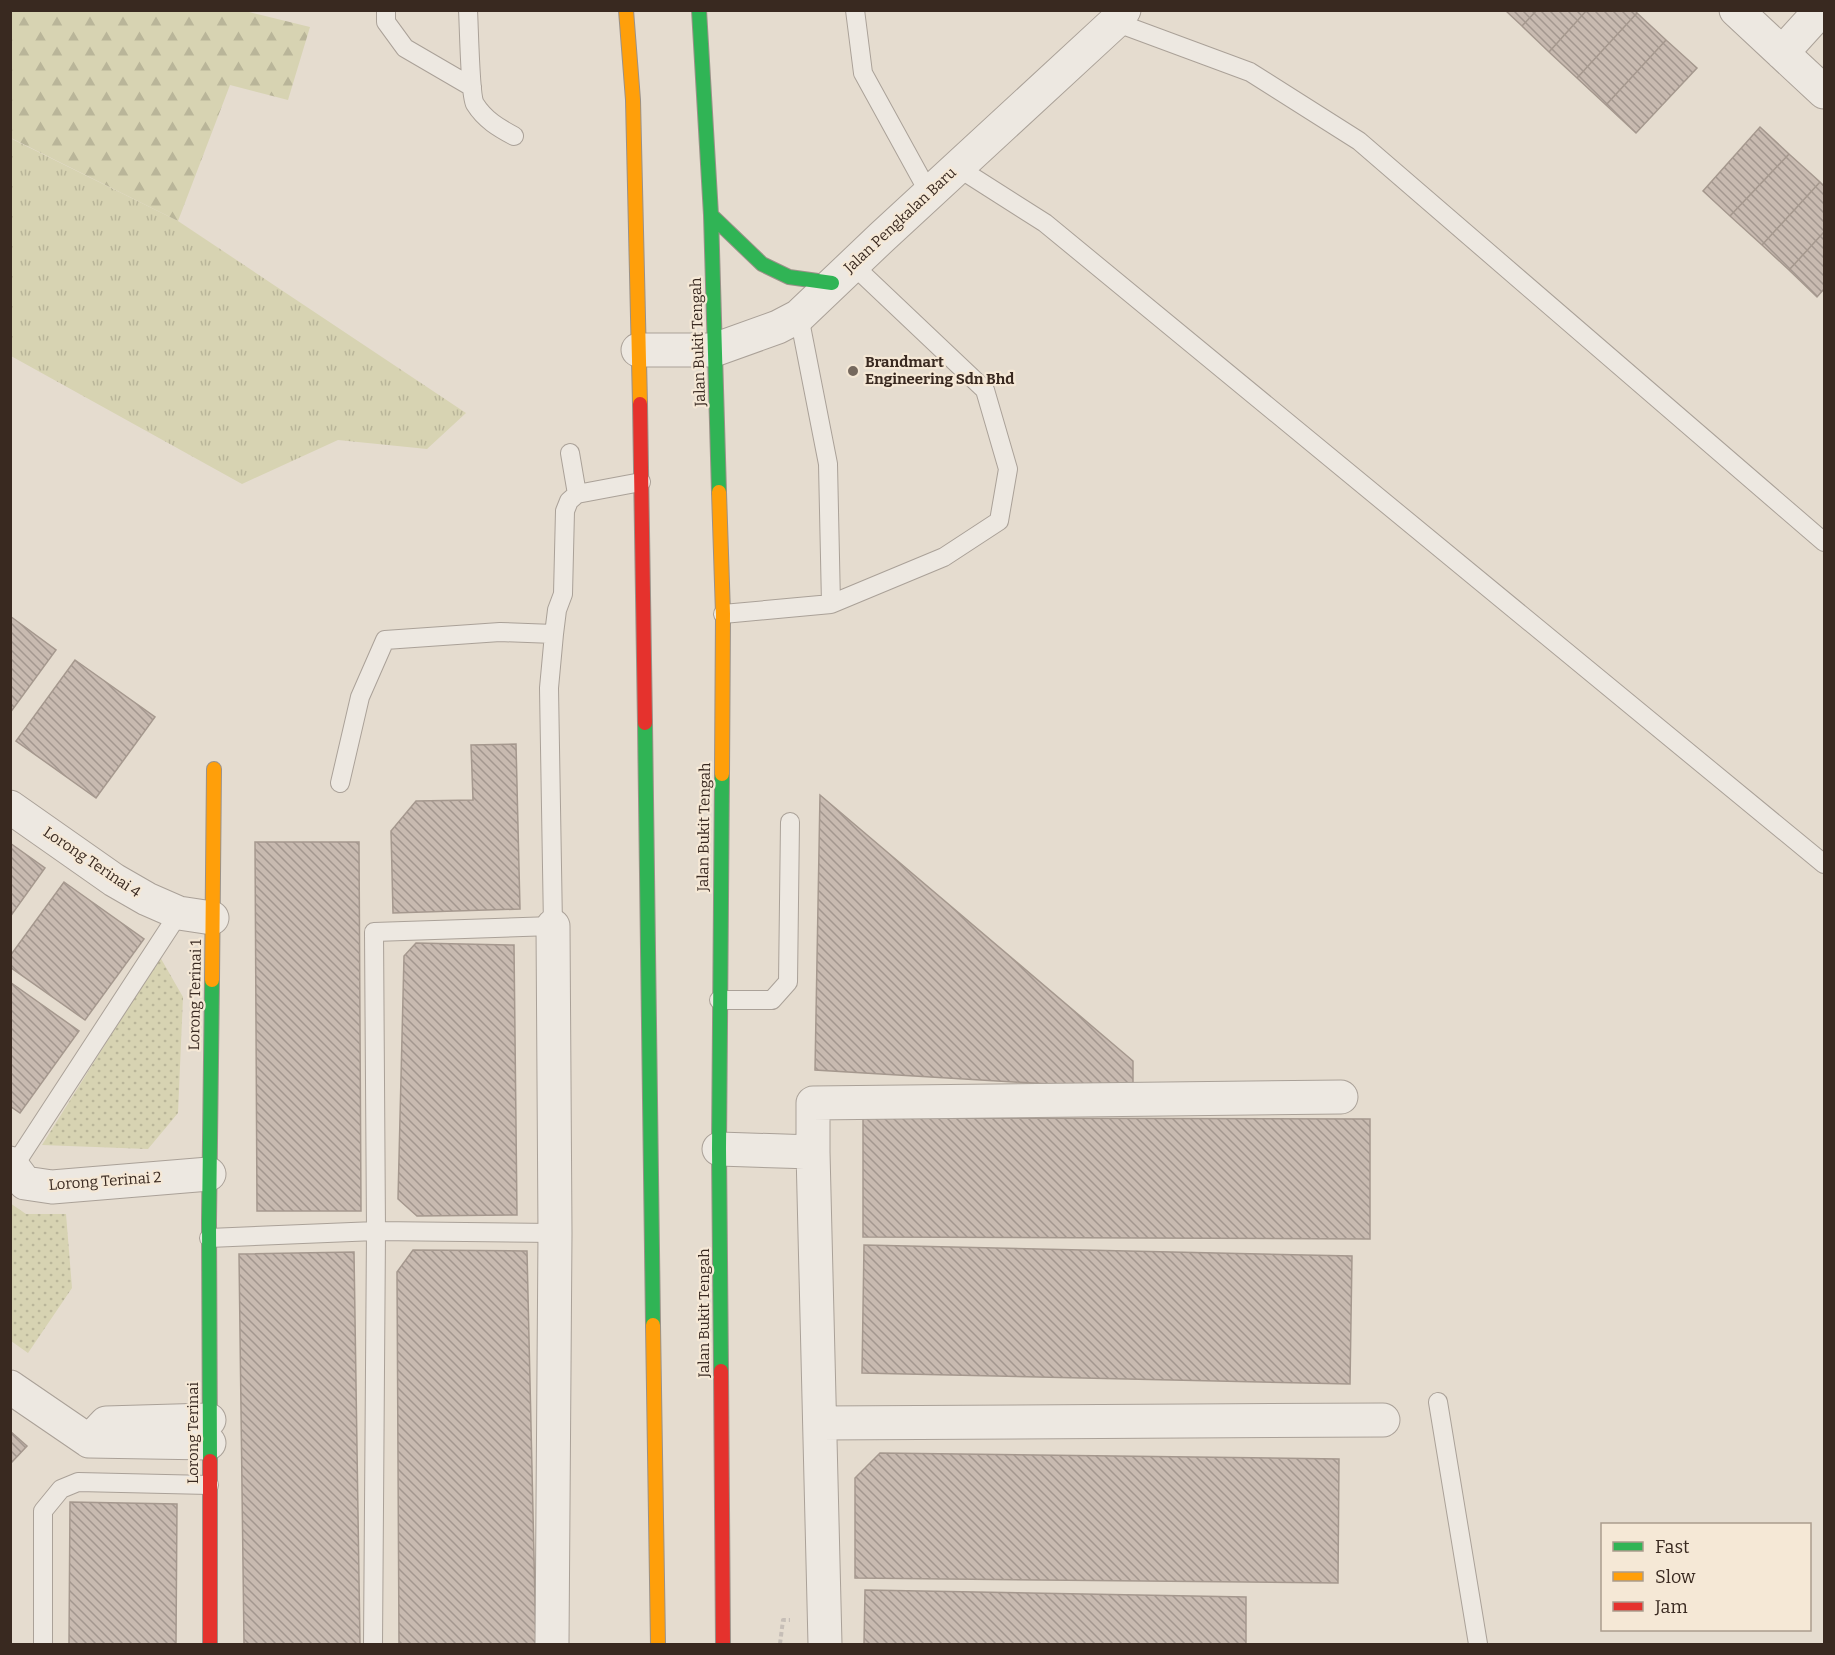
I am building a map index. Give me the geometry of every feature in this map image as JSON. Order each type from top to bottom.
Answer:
[{"type":"main road","points":[[626,10],[633,100],[641,482],[658,1644]]},
{"type":"main road","name":"Jalan Bukit Tengah","points":[[699,10],[711,215],[723,614],[719,1000],[723,1644]]},
{"type":"main road","points":[[711,215],[762,264],[789,277],[843,274]]},
{"type":"main road","name":"Lorong Terinai 1","points":[[209,1230],[214,769]]},
{"type":"main road","name":"Lorong Terinai","points":[[209,1230],[210,1644]]},
{"type":"street","points":[[1736,10],[1824,92]]},
{"type":"street","points":[[1782,53],[1821,10]]},
{"type":"street","name":"Jalan Pengkalan Baru","points":[[638,350],[714,350],[778,327],[799,316],[1119,16]]},
{"type":"street","name":"Lorong Terinai 4","points":[[10,807],[114,880],[147,899],[179,913],[212,918]]},
{"type":"street","points":[[552,1644],[555,1233],[554,926]]},
{"type":"street","points":[[825,1644],[813,1103],[1341,1097]]},
{"type":"street","points":[[719,1149],[813,1152]]},
{"type":"street","name":"Lorong Terinai 2","points":[[12,1164],[25,1183],[52,1187],[209,1174]]},
{"type":"street","points":[[10,1387],[89,1441],[209,1431]]},
{"type":"street","points":[[820,1423],[1383,1420]]},
{"type":"lane","points":[[386,10],[386,22],[405,48],[472,87]]},
{"type":"lane","points":[[468,10],[473,101],[486,118],[514,136]]},
{"type":"lane","points":[[855,10],[863,73],[929,193]]},
{"type":"lane","points":[[1119,16],[1250,72],[1359,141],[1824,542]]},
{"type":"lane","points":[[957,167],[1045,223],[1824,864]]},
{"type":"lane","points":[[723,614],[831,604],[944,557],[999,521],[1008,469],[985,390],[843,274]]},
{"type":"lane","points":[[799,316],[828,464],[831,604]]},
{"type":"lane","points":[[570,453],[577,494]]},
{"type":"lane","points":[[373,1644],[376,1231],[374,932],[554,926],[549,688],[554,634],[563,594],[565,511],[569,501],[577,494],[641,482]]},
{"type":"lane","points":[[340,783],[360,697],[385,640],[500,632],[554,634]]},
{"type":"lane","points":[[719,1000],[772,1000],[788,982],[790,822]]},
{"type":"lane","points":[[12,1164],[179,913]]},
{"type":"lane","points":[[209,1230],[555,1233]]},
{"type":"lane","points":[[1438,1402],[1478,1644]]},
{"type":"lane","points":[[43,1644],[43,1511],[61,1489],[78,1482],[209,1485]]},
{"type":"path","points":[[780,1644],[783,1620]]},
{"type":"green space","points":[[10,11],[245,11],[310,27],[288,100],[230,85],[178,221],[11,138]]},
{"type":"green space","points":[[10,138],[178,221],[466,413],[427,449],[338,440],[242,484],[11,356]]},
{"type":"green space","points":[[160,957],[183,997],[178,1113],[148,1149],[42,1145]]},
{"type":"green space","points":[[10,1203],[26,1214],[66,1214],[72,1288],[28,1353],[11,1341]]},
{"type":"building","points":[[1505,10],[1537,10],[1522,26]]},
{"type":"building","points":[[1537,10],[1587,10],[1549,52],[1522,26]]},
{"type":"building","points":[[1587,10],[1635,10],[1637,13],[1577,78],[1549,52]]},
{"type":"building","points":[[1637,13],[1666,40],[1606,105],[1577,78]]},
{"type":"building","points":[[1666,40],[1697,68],[1636,133],[1606,105]]},
{"type":"building","points":[[1760,127],[1789,154],[1730,216],[1703,191]]},
{"type":"building","points":[[1789,154],[1820,182],[1762,245],[1730,216]]},
{"type":"building","points":[[1820,182],[1824,186],[1824,232],[1789,270],[1762,245]]},
{"type":"building","points":[[1824,232],[1824,289],[1817,297],[1789,270]]},
{"type":"building","points":[[10,616],[56,650],[10,713]]},
{"type":"building","points":[[75,660],[155,717],[96,798],[16,741]]},
{"type":"building","points":[[516,744],[520,909],[393,913],[391,831],[416,801],[473,800],[471,745]]},
{"type":"building","points":[[820,795],[1133,1061],[1133,1089],[815,1070]]},
{"type":"building","points":[[255,842],[359,842],[361,1211],[257,1211]]},
{"type":"building","points":[[10,843],[45,868],[10,917]]},
{"type":"building","points":[[64,882],[144,939],[85,1020],[10,967],[10,956]]},
{"type":"building","points":[[416,943],[514,945],[517,1215],[417,1216],[398,1199],[404,956]]},
{"type":"building","points":[[10,982],[79,1031],[20,1113],[10,1106]]},
{"type":"building","points":[[863,1118],[1370,1119],[1370,1239],[863,1237]]},
{"type":"building","points":[[864,1245],[1352,1256],[1350,1384],[862,1373]]},
{"type":"building","points":[[413,1250],[527,1251],[536,1644],[399,1644],[397,1272]]},
{"type":"building","points":[[354,1252],[360,1644],[244,1644],[239,1254]]},
{"type":"building","points":[[10,1431],[27,1446],[10,1464]]},
{"type":"building","points":[[880,1453],[1339,1459],[1338,1583],[855,1578],[855,1478]]},
{"type":"building","points":[[70,1502],[177,1504],[176,1644],[69,1644]]},
{"type":"building","points":[[865,1590],[1246,1597],[1246,1644],[864,1644]]},
{"type":"traffic: fast","points":[[699,10],[711,215],[719,492]]},
{"type":"traffic: fast","points":[[711,215],[762,264],[789,277],[832,283]]},
{"type":"traffic: fast","points":[[645,723],[653,1325]]},
{"type":"traffic: fast","points":[[721,1371],[719,1149],[722,774]]},
{"type":"traffic: fast","points":[[210,1461],[209,1221],[212,980]]},
{"type":"traffic: slow","points":[[626,10],[633,100],[640,404]]},
{"type":"traffic: slow","points":[[719,492],[723,614],[722,774]]},
{"type":"traffic: slow","points":[[212,980],[214,769]]},
{"type":"traffic: slow","points":[[653,1325],[658,1644]]},
{"type":"traffic: jam","points":[[640,404],[645,723]]},
{"type":"traffic: jam","points":[[721,1371],[723,1644]]},
{"type":"traffic: jam","points":[[210,1461],[210,1644]]},
{"type":"place","name":"Brandmart Engineering Sdn Bhd","points":[[853,371]]}]
